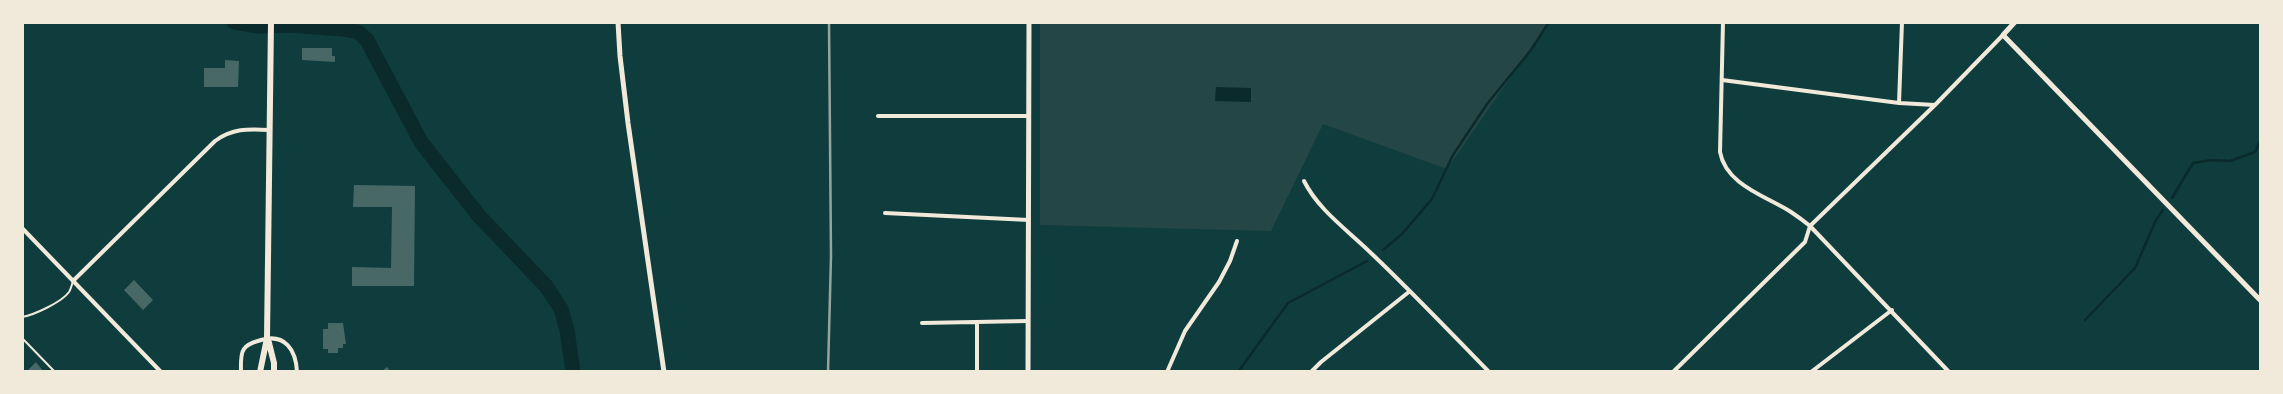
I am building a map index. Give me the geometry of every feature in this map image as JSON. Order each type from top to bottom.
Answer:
[{"type":"main road","points":[[260,372],[267,338],[271,22]]},
{"type":"main road","points":[[267,338],[274,363],[274,372]]},
{"type":"street","points":[[618,22],[628,123],[664,372]]},
{"type":"street","points":[[1028,372],[1029,22]]},
{"type":"street","points":[[1723,22],[1720,152],[1727,169],[1744,185],[1791,212],[1810,226],[1949,372]]},
{"type":"street","points":[[1898,103],[1902,22]]},
{"type":"street","points":[[1673,372],[1805,242],[1810,226],[1935,105],[2015,22]]},
{"type":"street","points":[[2002,35],[2260,300]]},
{"type":"street","points":[[1722,80],[1898,103],[1935,105]]},
{"type":"street","points":[[878,116],[1028,116]]},
{"type":"street","points":[[73,281],[215,142],[227,133],[239,129],[270,130]]},
{"type":"street","points":[[1304,181],[1311,194],[1324,209],[1410,291],[1489,372]]},
{"type":"street","points":[[884,214],[1029,220]]},
{"type":"street","points":[[22,228],[161,372]]},
{"type":"street","points":[[1166,372],[1185,331],[1220,282],[1237,241]]},
{"type":"street","points":[[1311,372],[1410,291]]},
{"type":"street","points":[[1811,372],[1892,310]]},
{"type":"street","points":[[922,322],[1028,321]]},
{"type":"street","points":[[977,322],[977,372]]},
{"type":"street","points":[[241,372],[242,354],[245,347],[267,338],[281,339],[290,346],[297,362],[297,372]]},
{"type":"lane","points":[[22,317],[44,309],[61,298],[69,292],[73,281]]},
{"type":"lane","points":[[22,338],[55,372]]},
{"type":"shaded area","points":[[1040,23],[1548,23],[1447,169],[1323,124],[1271,231],[1040,225]]},
{"type":"shaded area","points":[[1216,87],[1251,88],[1251,102],[1215,101]]},
{"type":"building","points":[[302,48],[332,48],[332,56],[335,56],[335,62],[302,60]]},
{"type":"building","points":[[225,60],[239,61],[238,87],[204,87],[204,68],[225,68]]},
{"type":"building","points":[[354,185],[415,186],[414,286],[352,286],[352,267],[391,268],[392,207],[353,207]]},
{"type":"building","points":[[134,280],[153,300],[143,310],[124,290]]},
{"type":"building","points":[[328,323],[343,323],[346,344],[343,344],[343,348],[338,348],[338,353],[328,353],[328,349],[323,349],[323,329],[328,329]]},
{"type":"building","points":[[36,362],[44,372],[26,372]]},
{"type":"building","points":[[387,367],[391,372],[381,372]]},
{"type":"waterway","points":[[234,22],[258,26],[288,25],[343,29],[358,32],[367,40],[421,142],[479,216],[546,286],[561,309],[567,330],[573,372]]},
{"type":"waterway","points":[[1383,250],[1402,234],[1432,199],[1453,155],[1487,104],[1531,50],[1549,22]]},
{"type":"waterway","points":[[2172,198],[2193,163],[2211,160],[2230,161],[2255,152],[2260,141]]},
{"type":"waterway","points":[[2085,320],[2135,268],[2156,220],[2163,210]]},
{"type":"waterway","points":[[1238,372],[1288,303],[1367,261]]},
{"type":"railway","points":[[828,372],[831,256],[829,22]]}]
